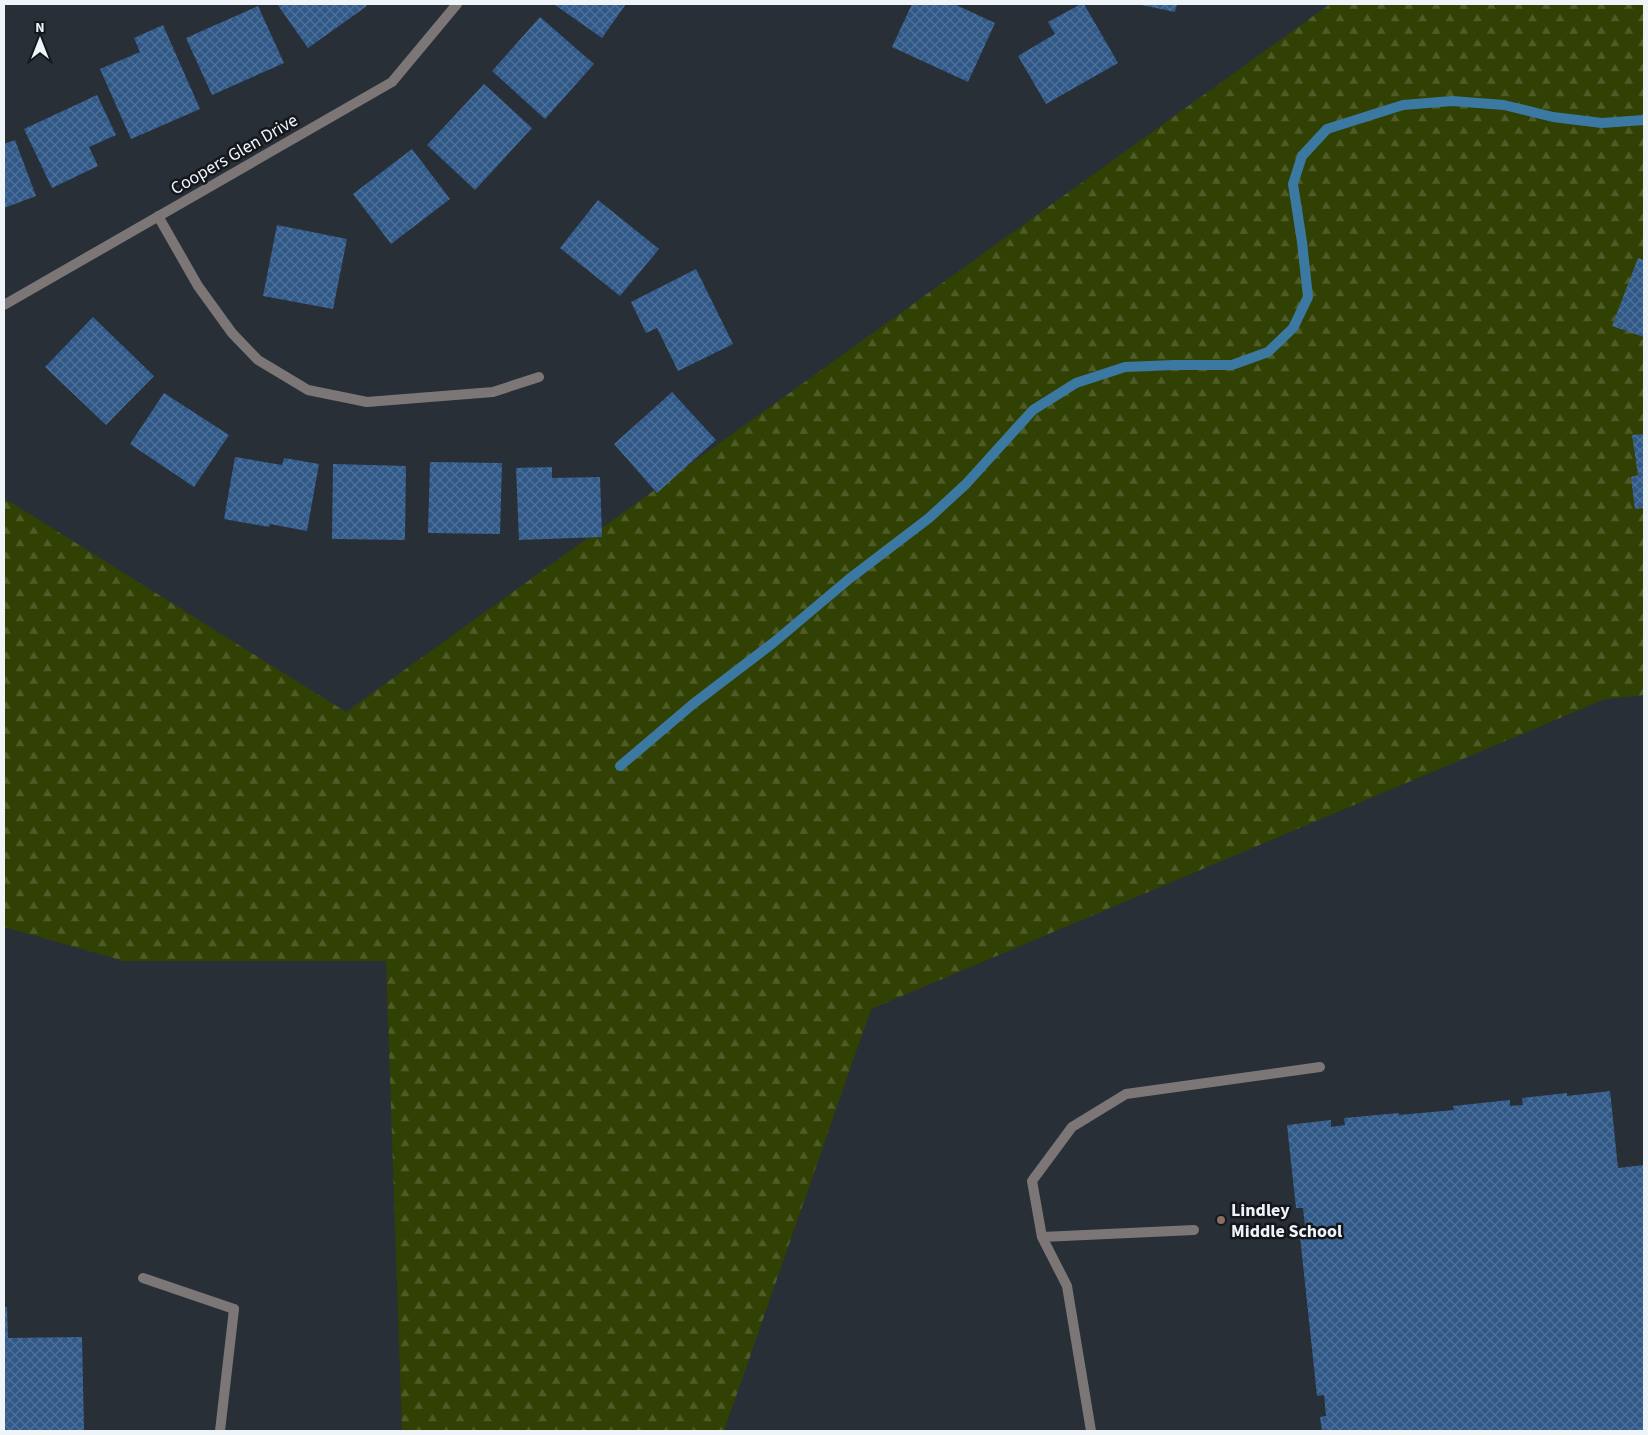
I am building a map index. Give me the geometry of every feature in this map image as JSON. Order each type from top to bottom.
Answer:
[{"type":"street","name":"Coopers Glen Drive","points":[[4,304],[392,82],[457,4]]},
{"type":"street","points":[[158,216],[198,286],[232,333],[258,360],[308,390],[367,402],[493,392],[539,377]]},
{"type":"street","points":[[1091,1431],[1067,1286],[1042,1237],[1032,1181],[1072,1126],[1126,1094],[1320,1067]]},
{"type":"street","points":[[1042,1237],[1194,1230]]},
{"type":"street","points":[[143,1278],[234,1309],[220,1431]]},
{"type":"green space","points":[[1330,4],[1644,4],[1644,695],[1605,699],[871,1009],[724,1431],[402,1431],[386,961],[124,961],[4,927],[4,498],[346,712]]},
{"type":"building","points":[[277,4],[365,4],[367,6],[308,48]]},
{"type":"building","points":[[556,4],[626,4],[602,38]]},
{"type":"building","points":[[912,4],[954,4],[995,23],[968,82],[892,47]]},
{"type":"building","points":[[1084,4],[1118,63],[1046,104],[1018,56],[1055,34],[1048,22]]},
{"type":"building","points":[[1137,4],[1177,4],[1175,12]]},
{"type":"building","points":[[258,6],[284,63],[212,95],[186,38]]},
{"type":"building","points":[[540,17],[594,64],[545,119],[492,71]]},
{"type":"building","points":[[163,25],[200,109],[131,139],[100,69],[140,52],[134,38]]},
{"type":"building","points":[[484,84],[532,128],[475,190],[427,145]]},
{"type":"building","points":[[97,95],[116,135],[89,147],[98,166],[52,188],[24,129]]},
{"type":"building","points":[[15,140],[36,196],[4,208],[4,144]]},
{"type":"building","points":[[412,149],[450,199],[391,244],[353,194]]},
{"type":"building","points":[[598,200],[659,249],[620,296],[560,248]]},
{"type":"building","points":[[277,225],[347,239],[333,309],[263,296]]},
{"type":"building","points":[[1638,258],[1644,260],[1644,337],[1612,326]]},
{"type":"building","points":[[696,269],[733,344],[678,371],[657,328],[646,333],[631,302]]},
{"type":"building","points":[[93,317],[154,376],[106,425],[45,367]]},
{"type":"building","points":[[672,392],[716,440],[657,493],[614,444]]},
{"type":"building","points":[[164,393],[229,435],[194,487],[130,444]]},
{"type":"building","points":[[1644,434],[1644,508],[1635,509],[1631,477],[1638,475],[1632,435]]},
{"type":"building","points":[[235,457],[282,465],[284,458],[319,464],[307,531],[270,524],[269,527],[224,519]]},
{"type":"building","points":[[430,462],[502,463],[500,534],[428,533]]},
{"type":"building","points":[[333,464],[406,466],[405,540],[332,539]]},
{"type":"building","points":[[552,467],[552,478],[600,477],[602,537],[519,540],[516,468]]},
{"type":"building","points":[[1610,1091],[1618,1168],[1644,1165],[1644,1431],[1322,1431],[1320,1417],[1326,1416],[1324,1395],[1317,1396],[1299,1227],[1305,1227],[1303,1208],[1296,1208],[1287,1125],[1331,1120],[1331,1127],[1345,1125],[1344,1118],[1454,1110],[1453,1106],[1510,1100],[1510,1106],[1523,1105],[1522,1098],[1567,1093],[1567,1096]]},
{"type":"building","points":[[4,1307],[7,1307],[8,1338],[82,1337],[84,1431],[4,1431]]},
{"type":"waterway","points":[[620,766],[693,704],[773,643],[849,579],[929,518],[966,484],[1033,410],[1076,383],[1125,367],[1232,365],[1268,352],[1293,328],[1308,297],[1293,184],[1302,156],[1327,129],[1403,105],[1452,101],[1504,105],[1553,117],[1602,123],[1644,120]]},
{"type":"place","name":"Lindley Middle School","points":[[1221,1220]]}]
